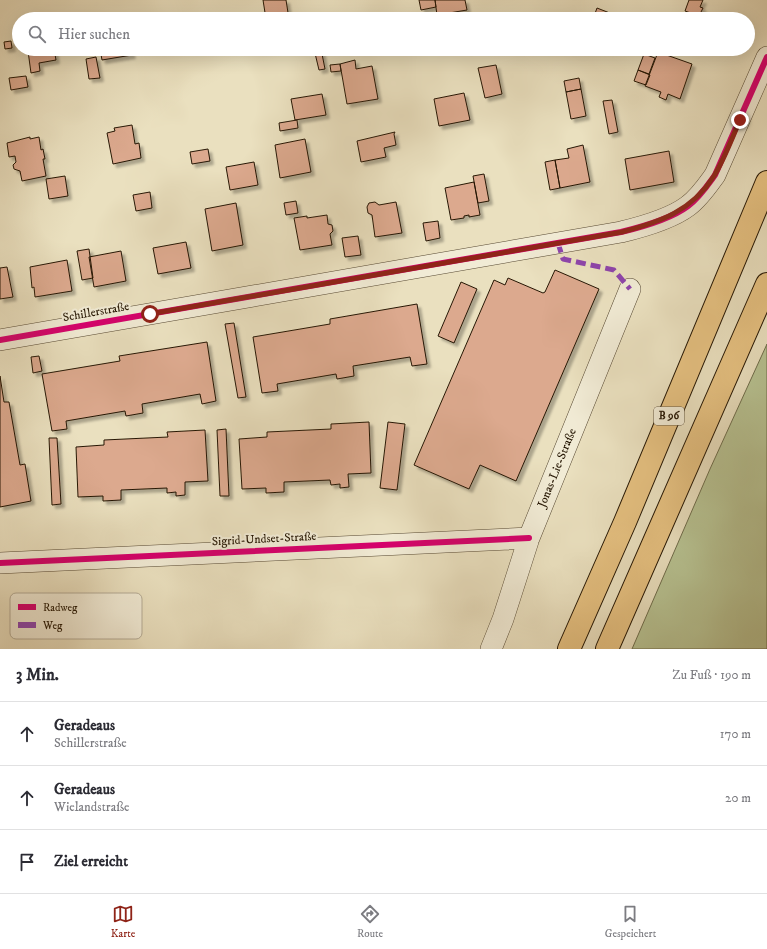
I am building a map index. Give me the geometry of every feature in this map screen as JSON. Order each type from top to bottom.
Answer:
[{"type":"highway","name":"B 96","points":[[569,649],[628,514],[767,182]]},
{"type":"highway","points":[[607,649],[767,284]]},
{"type":"street","name":"Schillerstraße","points":[[0,340],[622,232],[647,225],[688,206],[706,188],[715,175],[767,57]]},
{"type":"street","name":"Jonas-Lie-Straße","points":[[491,649],[503,619],[529,538],[630,289]]},
{"type":"street","name":"Sigrid-Undset-Straße","points":[[0,563],[529,538]]},
{"type":"green space","points":[[767,344],[767,649],[632,649],[710,469]]},
{"type":"building","points":[[263,0],[286,0],[288,12],[265,12]]},
{"type":"building","points":[[419,0],[435,0],[436,7],[421,10]]},
{"type":"building","points":[[435,0],[465,0],[467,10],[455,12],[437,12]]},
{"type":"building","points":[[689,0],[703,0],[700,7],[703,8],[701,12],[685,11]]},
{"type":"building","points":[[597,8],[607,12],[596,12]]},
{"type":"building","points":[[11,41],[12,48],[5,49],[4,42]]},
{"type":"building","points":[[29,56],[55,56],[56,60],[39,63],[40,71],[31,73]]},
{"type":"building","points":[[101,56],[126,56],[102,60]]},
{"type":"building","points":[[316,56],[322,56],[325,69],[319,70]]},
{"type":"building","points":[[643,56],[655,58],[649,74],[638,70]]},
{"type":"building","points":[[656,56],[669,56],[692,64],[680,99],[668,94],[666,100],[659,97],[661,92],[645,86]]},
{"type":"building","points":[[96,57],[100,78],[89,79],[86,59]]},
{"type":"building","points":[[355,60],[356,69],[372,66],[378,99],[347,104],[340,64]]},
{"type":"building","points":[[340,64],[341,71],[331,72],[330,65]]},
{"type":"building","points":[[496,65],[502,94],[485,98],[478,68]]},
{"type":"building","points":[[638,70],[650,75],[646,85],[634,81]]},
{"type":"building","points":[[26,76],[28,87],[11,90],[9,78]]},
{"type":"building","points":[[579,78],[581,89],[566,92],[564,81]]},
{"type":"building","points":[[581,89],[586,116],[571,119],[566,92]]},
{"type":"building","points":[[464,93],[470,120],[439,126],[434,99]]},
{"type":"building","points":[[322,94],[326,115],[295,120],[291,99]]},
{"type":"building","points":[[612,100],[618,132],[609,134],[603,101]]},
{"type":"building","points":[[297,120],[298,128],[280,131],[279,123]]},
{"type":"building","points":[[132,125],[135,144],[139,143],[141,158],[113,164],[107,133],[115,131],[114,128]]},
{"type":"building","points":[[395,132],[396,145],[384,148],[386,157],[361,162],[357,141]]},
{"type":"building","points":[[30,137],[30,139],[39,137],[41,150],[43,149],[45,159],[43,159],[46,176],[22,181],[20,171],[14,169],[13,165],[16,162],[15,156],[9,157],[7,143]]},
{"type":"building","points":[[305,139],[311,172],[280,178],[275,145]]},
{"type":"building","points":[[583,145],[590,182],[560,188],[555,160],[569,158],[567,149]]},
{"type":"building","points":[[208,149],[210,161],[192,164],[190,152]]},
{"type":"building","points":[[669,151],[674,182],[630,190],[625,159]]},
{"type":"building","points":[[555,160],[560,188],[550,190],[545,162]]},
{"type":"building","points":[[254,162],[258,185],[230,190],[226,167]]},
{"type":"building","points":[[484,174],[489,201],[478,203],[473,176]]},
{"type":"building","points":[[65,176],[68,196],[49,199],[46,179]]},
{"type":"building","points":[[474,182],[480,215],[469,217],[469,215],[464,216],[464,218],[451,220],[445,188]]},
{"type":"building","points":[[150,192],[152,208],[136,211],[133,195]]},
{"type":"building","points":[[296,201],[298,213],[286,215],[284,203]]},
{"type":"building","points":[[375,202],[379,205],[396,202],[402,233],[375,237],[372,215],[368,213],[367,207],[369,203]]},
{"type":"building","points":[[236,203],[243,245],[212,251],[205,209]]},
{"type":"building","points":[[327,215],[328,224],[332,225],[333,231],[330,234],[332,245],[300,250],[294,218]]},
{"type":"building","points":[[438,221],[440,238],[426,241],[423,223]]},
{"type":"building","points":[[358,236],[361,255],[345,257],[342,238]]},
{"type":"building","points":[[186,242],[191,268],[158,274],[153,248]]},
{"type":"building","points":[[89,249],[93,278],[82,280],[77,251]]},
{"type":"building","points":[[121,251],[126,281],[94,287],[89,257]]},
{"type":"building","points":[[67,260],[72,291],[35,297],[34,287],[32,288],[30,267]]},
{"type":"building","points":[[7,267],[13,297],[0,299],[0,268]]},
{"type":"building","points":[[555,270],[599,289],[516,481],[480,465],[469,489],[414,465],[494,280],[505,285],[508,278],[543,293],[545,292]]},
{"type":"building","points":[[461,282],[477,289],[454,343],[438,336]]},
{"type":"building","points":[[417,304],[427,364],[412,366],[410,357],[353,366],[354,376],[337,379],[336,374],[277,384],[278,391],[262,393],[253,337],[330,324],[330,319]]},
{"type":"building","points":[[234,323],[246,397],[238,398],[225,324]]},
{"type":"building","points":[[207,342],[216,401],[202,404],[200,394],[142,404],[143,413],[126,416],[125,411],[66,421],[67,429],[52,431],[42,374],[120,361],[119,356]]},
{"type":"building","points":[[39,356],[42,371],[33,373],[31,357]]},
{"type":"building","points":[[0,376],[4,402],[9,402],[20,465],[25,464],[31,501],[0,507]]},
{"type":"building","points":[[369,422],[371,473],[348,474],[349,487],[340,488],[340,484],[331,485],[330,480],[284,482],[284,492],[266,493],[266,488],[242,489],[239,439],[267,437],[267,432],[331,429],[331,424]]},
{"type":"building","points":[[388,422],[405,424],[397,490],[380,488]]},
{"type":"building","points":[[226,429],[229,496],[220,496],[217,430]]},
{"type":"building","points":[[205,430],[208,481],[185,482],[185,495],[176,496],[176,492],[167,493],[167,488],[121,490],[121,500],[103,501],[103,496],[78,497],[76,447],[104,445],[104,440],[168,437],[167,432]]},
{"type":"building","points":[[49,438],[57,438],[61,504],[52,505]]},
{"type":"marked path","points":[[558,243],[563,259],[614,270],[630,289]]},
{"type":"cycle path","points":[[0,340],[621,232],[656,222],[674,214],[692,203],[706,188],[715,175],[767,57]]},
{"type":"cycle path","points":[[0,563],[529,538]]},
{"type":"route","points":[[150,314],[622,232],[647,225],[688,206],[706,188],[715,175],[740,120]]}]
